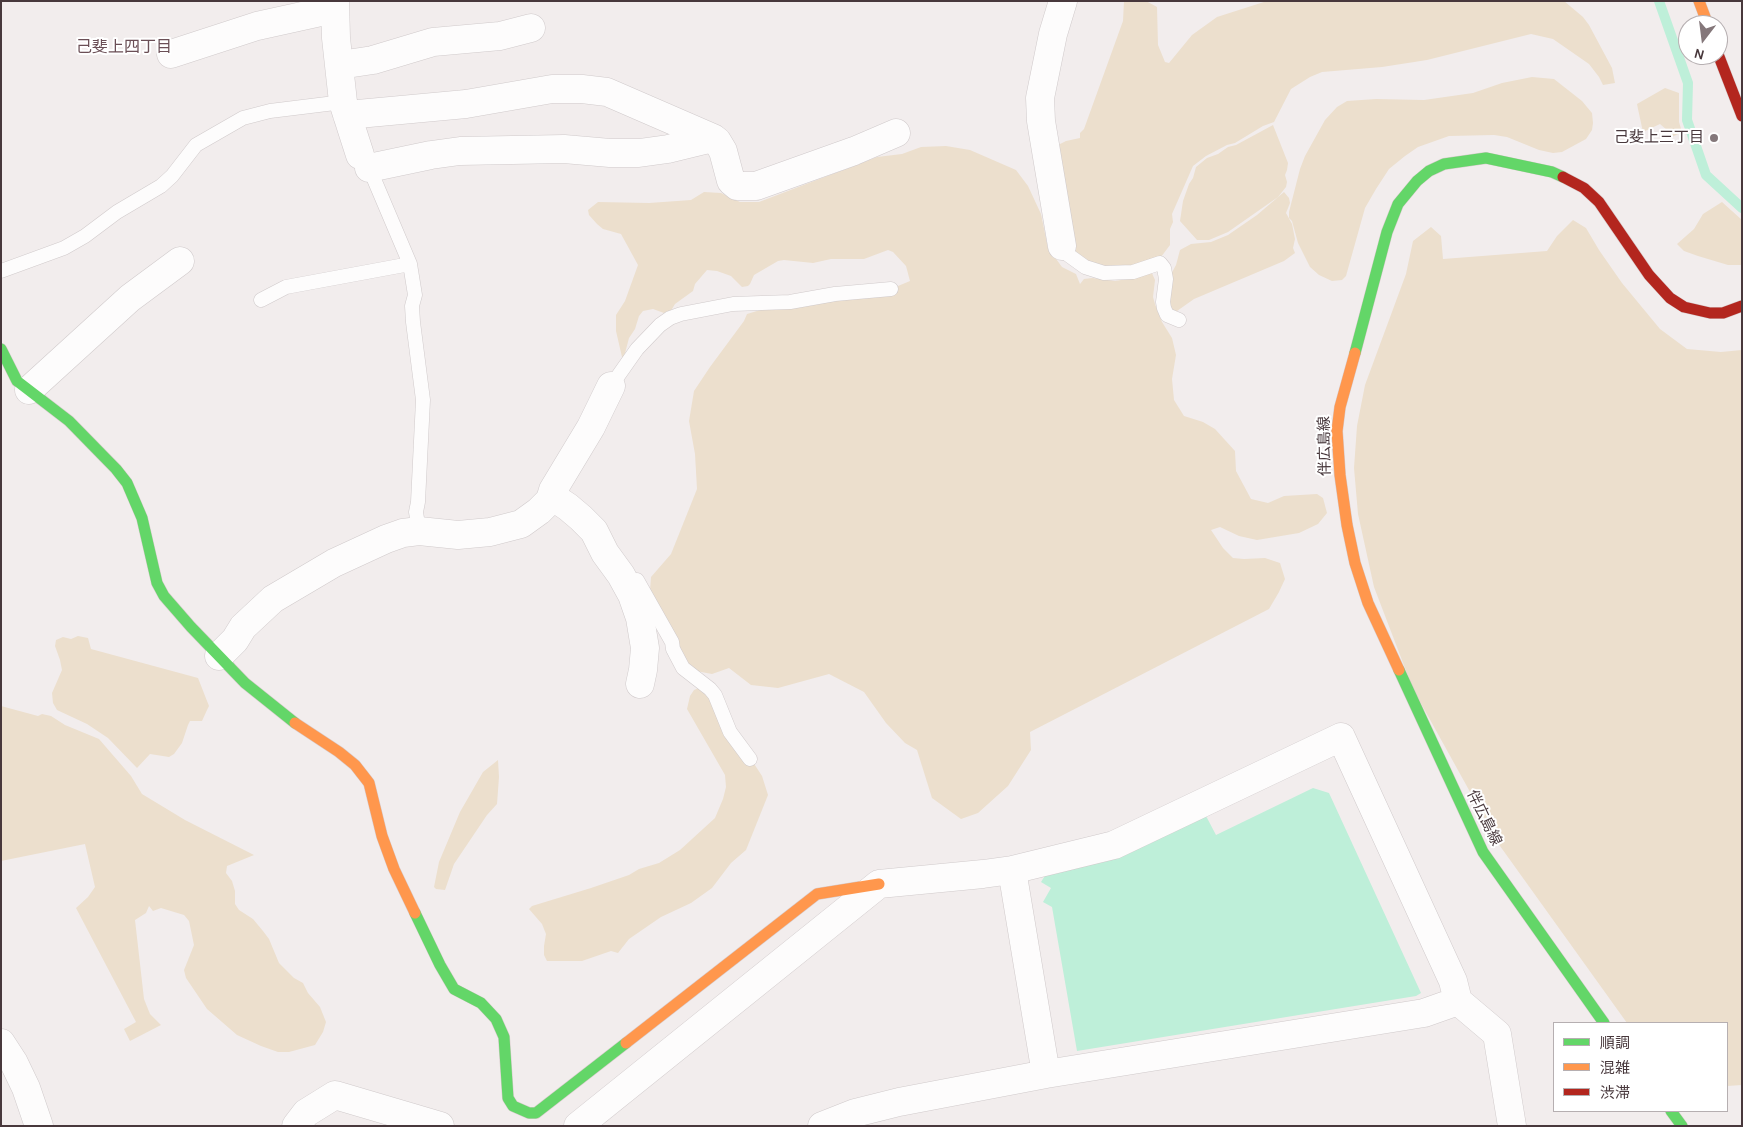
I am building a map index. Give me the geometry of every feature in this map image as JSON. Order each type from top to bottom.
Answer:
[{"type":"main road","points":[[1699,1],[1704,15]]},
{"type":"main road","points":[[1722,65],[1742,116]]},
{"type":"main road","name":"伴広島線","points":[[1603,1022],[1483,852],[1368,603],[1355,563],[1341,485],[1337,431],[1340,406],[1387,232],[1398,204],[1417,181],[1444,164],[1486,158],[1501,160],[1552,172],[1574,182],[1584,188],[1599,202],[1649,274],[1670,298],[1684,307],[1710,313],[1723,313],[1742,306]]},
{"type":"main road","points":[[1,349],[17,380],[69,421],[116,469],[127,483],[142,518],[157,583],[164,596],[245,683],[284,715],[339,752],[355,765],[369,783],[382,836],[394,869],[440,965],[454,989],[481,1003],[496,1019],[504,1037],[508,1098],[513,1106],[529,1113],[536,1113],[817,894],[879,884]]},
{"type":"main road","points":[[1672,1112],[1682,1126]]},
{"type":"street","points":[[1062,246],[1040,98],[1053,34],[1063,1]]},
{"type":"street","points":[[171,54],[256,26],[334,5],[345,109],[365,161],[460,151],[564,149],[610,153],[639,153],[668,149],[713,138]]},
{"type":"street","points":[[340,65],[373,60],[432,42],[500,36],[531,28]]},
{"type":"street","points":[[345,109],[466,104],[552,90],[582,89],[608,92],[713,138],[723,151],[731,181],[737,186],[756,186],[854,151],[896,133]]},
{"type":"street","points":[[29,390],[130,298],[180,261]]},
{"type":"street","points":[[219,656],[235,640],[243,627],[273,599],[334,563],[386,538],[419,531],[458,535],[490,532],[521,524],[550,500],[553,490],[587,434],[611,386]]},
{"type":"street","points":[[550,500],[560,501],[594,531],[632,595],[640,618],[645,648],[644,670],[640,684]]},
{"type":"street","points":[[578,1126],[879,884],[1012,870],[1114,846],[1341,737],[1453,981],[1458,1001],[1496,1034],[1512,1126]]},
{"type":"street","points":[[1012,870],[1046,1074]]},
{"type":"street","points":[[822,1126],[855,1113],[898,1102],[1046,1074],[1424,1013],[1458,1001]]},
{"type":"street","points":[[1,1043],[14,1063],[26,1088],[39,1126]]},
{"type":"street","points":[[296,1126],[306,1113],[335,1095],[440,1126]]},
{"type":"lane","points":[[1,271],[64,248],[85,236],[117,212],[161,186],[172,176],[196,145],[243,118],[270,111],[345,109]]},
{"type":"lane","points":[[365,161],[410,264],[415,295],[412,306],[413,322],[423,400],[416,512],[419,531]]},
{"type":"lane","points":[[1062,246],[1067,254],[1086,267],[1104,273],[1133,272],[1160,263],[1164,268],[1166,279],[1164,308],[1167,315],[1179,320]]},
{"type":"lane","points":[[260,300],[293,285],[410,264]]},
{"type":"lane","points":[[611,386],[637,349],[670,318],[681,314],[733,304],[790,302],[835,294],[891,289]]},
{"type":"lane","points":[[599,541],[610,547],[630,567],[672,642],[673,649],[683,668],[715,695],[730,732],[750,759]]},
{"type":"shaded area","points":[[1124,1],[1146,1],[1157,7],[1158,45],[1165,62],[1169,63],[1192,35],[1217,17],[1267,1],[1564,1],[1583,17],[1589,25],[1612,68],[1615,83],[1603,85],[1589,64],[1553,39],[1531,34],[1427,60],[1382,67],[1322,72],[1291,89],[1274,122],[1206,156],[1193,166],[1172,214],[1173,222],[1170,229],[1170,245],[1161,257],[1135,268],[1101,270],[1074,252],[1054,147],[1066,141],[1080,138],[1080,133],[1084,129],[1123,21]]},
{"type":"shaded area","points":[[1532,77],[1554,79],[1582,101],[1592,113],[1592,130],[1586,139],[1562,152],[1553,153],[1539,150],[1507,137],[1494,135],[1449,136],[1418,147],[1389,169],[1365,208],[1346,276],[1342,280],[1332,281],[1319,275],[1310,267],[1298,243],[1292,221],[1289,218],[1289,212],[1305,156],[1325,120],[1337,107],[1347,101],[1376,99],[1424,100],[1473,93],[1502,83]]},
{"type":"shaded area","points":[[1665,88],[1679,93],[1679,122],[1682,132],[1672,137],[1660,124],[1643,132],[1637,104]]},
{"type":"shaded area","points":[[1273,125],[1288,163],[1285,175],[1286,187],[1278,197],[1228,232],[1209,240],[1197,240],[1180,221],[1183,201],[1196,167],[1207,158]]},
{"type":"shaded area","points":[[946,146],[970,150],[1016,170],[1028,186],[1041,214],[1048,248],[1062,267],[1076,274],[1080,284],[1084,279],[1092,278],[1115,281],[1151,271],[1155,280],[1153,297],[1155,304],[1162,322],[1172,338],[1176,355],[1172,379],[1174,400],[1184,416],[1203,422],[1215,429],[1235,451],[1236,471],[1251,499],[1268,503],[1284,496],[1317,494],[1323,498],[1327,513],[1318,524],[1299,533],[1257,540],[1239,536],[1220,527],[1211,530],[1223,548],[1233,558],[1265,558],[1280,563],[1285,579],[1269,609],[1030,732],[1031,750],[1008,786],[978,813],[961,819],[932,798],[917,750],[905,743],[886,723],[864,692],[829,674],[778,688],[751,685],[729,668],[712,674],[696,671],[683,660],[678,639],[650,591],[651,577],[671,554],[697,489],[695,454],[689,421],[694,391],[747,314],[767,308],[836,298],[888,295],[898,286],[910,281],[906,266],[893,252],[888,250],[864,259],[831,259],[813,263],[784,260],[778,261],[754,275],[748,286],[742,287],[731,276],[707,270],[695,284],[693,291],[675,304],[668,312],[664,313],[653,309],[643,311],[629,338],[624,357],[622,357],[616,331],[616,315],[625,301],[638,265],[621,234],[603,229],[589,215],[588,210],[598,202],[649,203],[691,200],[704,192],[721,193],[740,202],[759,202],[877,157],[902,154],[921,147]]},
{"type":"shaded area","points":[[1284,192],[1289,198],[1290,203],[1286,213],[1292,224],[1295,253],[1284,261],[1194,299],[1177,311],[1169,310],[1169,278],[1176,265],[1180,250],[1191,244],[1211,242],[1228,235],[1257,215]]},
{"type":"shaded area","points":[[1722,202],[1742,220],[1742,265],[1728,265],[1698,256],[1684,251],[1677,244],[1694,229],[1703,214]]},
{"type":"shaded area","points":[[1573,220],[1586,228],[1622,283],[1660,329],[1687,349],[1721,352],[1742,350],[1742,1085],[1728,1086],[1728,1022],[1626,1022],[1500,846],[1413,689],[1374,587],[1358,514],[1354,468],[1357,426],[1365,385],[1406,274],[1413,241],[1431,227],[1441,236],[1443,259],[1547,251],[1557,236]]},
{"type":"shaded area","points":[[78,636],[88,638],[91,649],[198,678],[209,706],[202,721],[190,721],[182,743],[174,754],[169,757],[150,754],[137,768],[108,738],[87,724],[57,710],[53,703],[52,693],[62,670],[55,646],[56,640],[63,637],[71,639]]},
{"type":"shaded area","points":[[701,687],[706,690],[762,776],[768,795],[746,850],[731,863],[712,888],[691,903],[661,917],[629,939],[618,953],[611,951],[582,961],[547,961],[544,955],[546,934],[542,924],[529,909],[532,906],[591,888],[659,863],[680,850],[715,818],[726,787],[725,775],[687,709],[690,696],[694,690]]},
{"type":"shaded area","points":[[1,706],[38,716],[42,714],[51,716],[65,725],[99,739],[131,776],[142,794],[185,820],[254,855],[227,866],[226,873],[232,881],[235,891],[235,904],[239,910],[253,919],[263,931],[269,939],[279,963],[294,978],[303,983],[308,993],[320,1007],[326,1022],[323,1032],[315,1045],[289,1052],[278,1052],[237,1035],[207,1009],[186,978],[184,970],[194,945],[189,921],[184,915],[161,908],[153,911],[149,906],[146,913],[135,920],[144,999],[150,1014],[161,1025],[130,1041],[124,1029],[136,1022],[76,908],[88,897],[95,887],[85,844],[1,861]]},
{"type":"shaded area","points":[[498,760],[497,804],[487,815],[454,864],[445,890],[436,889],[434,887],[439,862],[460,812],[483,772]]},
{"type":"shaded area","points":[[1313,788],[1329,793],[1421,993],[1416,996],[1077,1051],[1052,907],[1043,902],[1051,888],[1041,882],[1046,874],[1206,816],[1216,835]]},
{"type":"waterway","points":[[1659,1],[1688,83],[1687,120],[1706,175],[1742,208]]},
{"type":"traffic: fast","points":[[1355,353],[1387,232],[1398,204],[1417,181],[1429,171],[1444,164],[1486,158],[1552,172],[1563,177]]},
{"type":"traffic: fast","points":[[1,349],[17,381],[69,421],[116,469],[127,483],[142,518],[157,583],[164,596],[245,683],[295,723]]},
{"type":"traffic: fast","points":[[1399,670],[1483,852],[1603,1022]]},
{"type":"traffic: fast","points":[[415,913],[454,989],[481,1003],[496,1019],[504,1037],[508,1098],[513,1106],[529,1113],[536,1113],[626,1043]]},
{"type":"traffic: fast","points":[[1672,1112],[1682,1126]]},
{"type":"traffic: slow","points":[[1699,1],[1704,15]]},
{"type":"traffic: slow","points":[[1355,353],[1340,407],[1337,431],[1340,475],[1347,525],[1355,563],[1368,603],[1399,670]]},
{"type":"traffic: slow","points":[[295,723],[339,752],[355,765],[369,783],[382,836],[394,869],[415,913]]},
{"type":"traffic: slow","points":[[626,1043],[817,894],[879,884]]},
{"type":"traffic: jam","points":[[1722,65],[1742,116]]},
{"type":"traffic: jam","points":[[1563,177],[1584,188],[1599,202],[1649,275],[1670,298],[1684,307],[1710,313],[1723,313],[1742,306]]},
{"type":"place","name":"己斐上三丁目","points":[[1714,138]]},
{"type":"district","name":"己斐上四丁目","points":[[124,47]]}]
